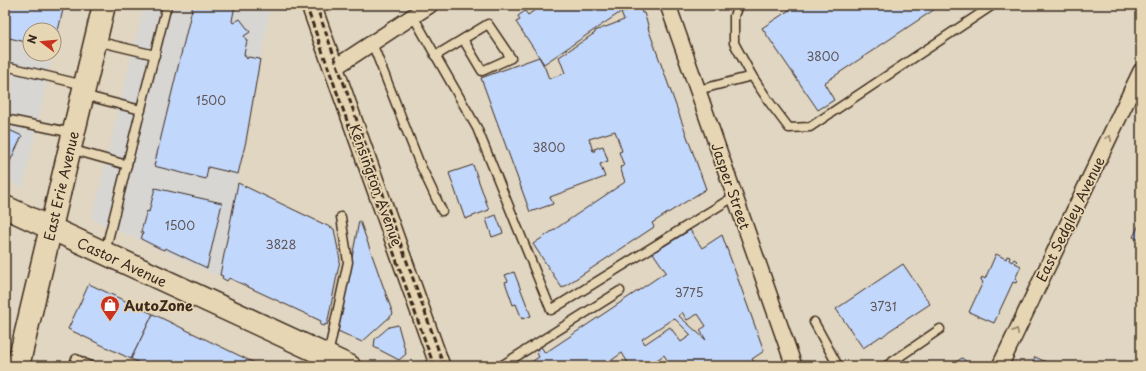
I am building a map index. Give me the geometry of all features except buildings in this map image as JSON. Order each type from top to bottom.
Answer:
[{"type":"main road","name":"East Erie Avenue","points":[[18,366],[104,5]]},
{"type":"main road","name":"Castor Avenue","points":[[5,207],[349,366]]},
{"type":"street","name":"Kensington Avenue","points":[[311,5],[440,366]]},
{"type":"street","points":[[334,68],[430,5]]},
{"type":"street","name":"Jasper Street","points":[[668,5],[794,366]]},
{"type":"street","name":"East Sedgley Avenue","points":[[1000,366],[1141,71]]},
{"type":"lane","points":[[104,253],[167,5]]},
{"type":"lane","points":[[738,5],[734,16],[734,43],[752,76],[789,128],[810,127],[993,5]]},
{"type":"lane","points":[[413,16],[477,128],[551,310],[735,196]]},
{"type":"lane","points":[[435,56],[463,39],[488,24],[511,58],[482,72],[463,39]]},
{"type":"lane","points":[[95,40],[155,55]]},
{"type":"lane","points":[[372,43],[420,162],[442,211]]},
{"type":"lane","points":[[5,66],[84,90],[141,110]]},
{"type":"lane","points":[[698,90],[752,76]]},
{"type":"lane","points":[[5,119],[71,141],[127,165]]},
{"type":"lane","points":[[327,356],[348,262],[341,217]]},
{"type":"lane","points":[[501,366],[620,291]]},
{"type":"lane","points":[[814,322],[838,366]]},
{"type":"lane","points":[[886,366],[940,329]]},
{"type":"lane","points":[[73,366],[76,359],[90,366]]},
{"type":"shaded area","points":[[5,5],[65,5],[61,22],[22,22],[22,62],[51,62],[23,188],[5,180]]},
{"type":"shaded area","points":[[144,5],[271,5],[219,276],[92,219]]},
{"type":"railway","points":[[306,5],[434,366]]},
{"type":"railway","points":[[316,5],[444,366]]},
{"type":"place","name":"AutoZone","points":[[110,322]]}]
